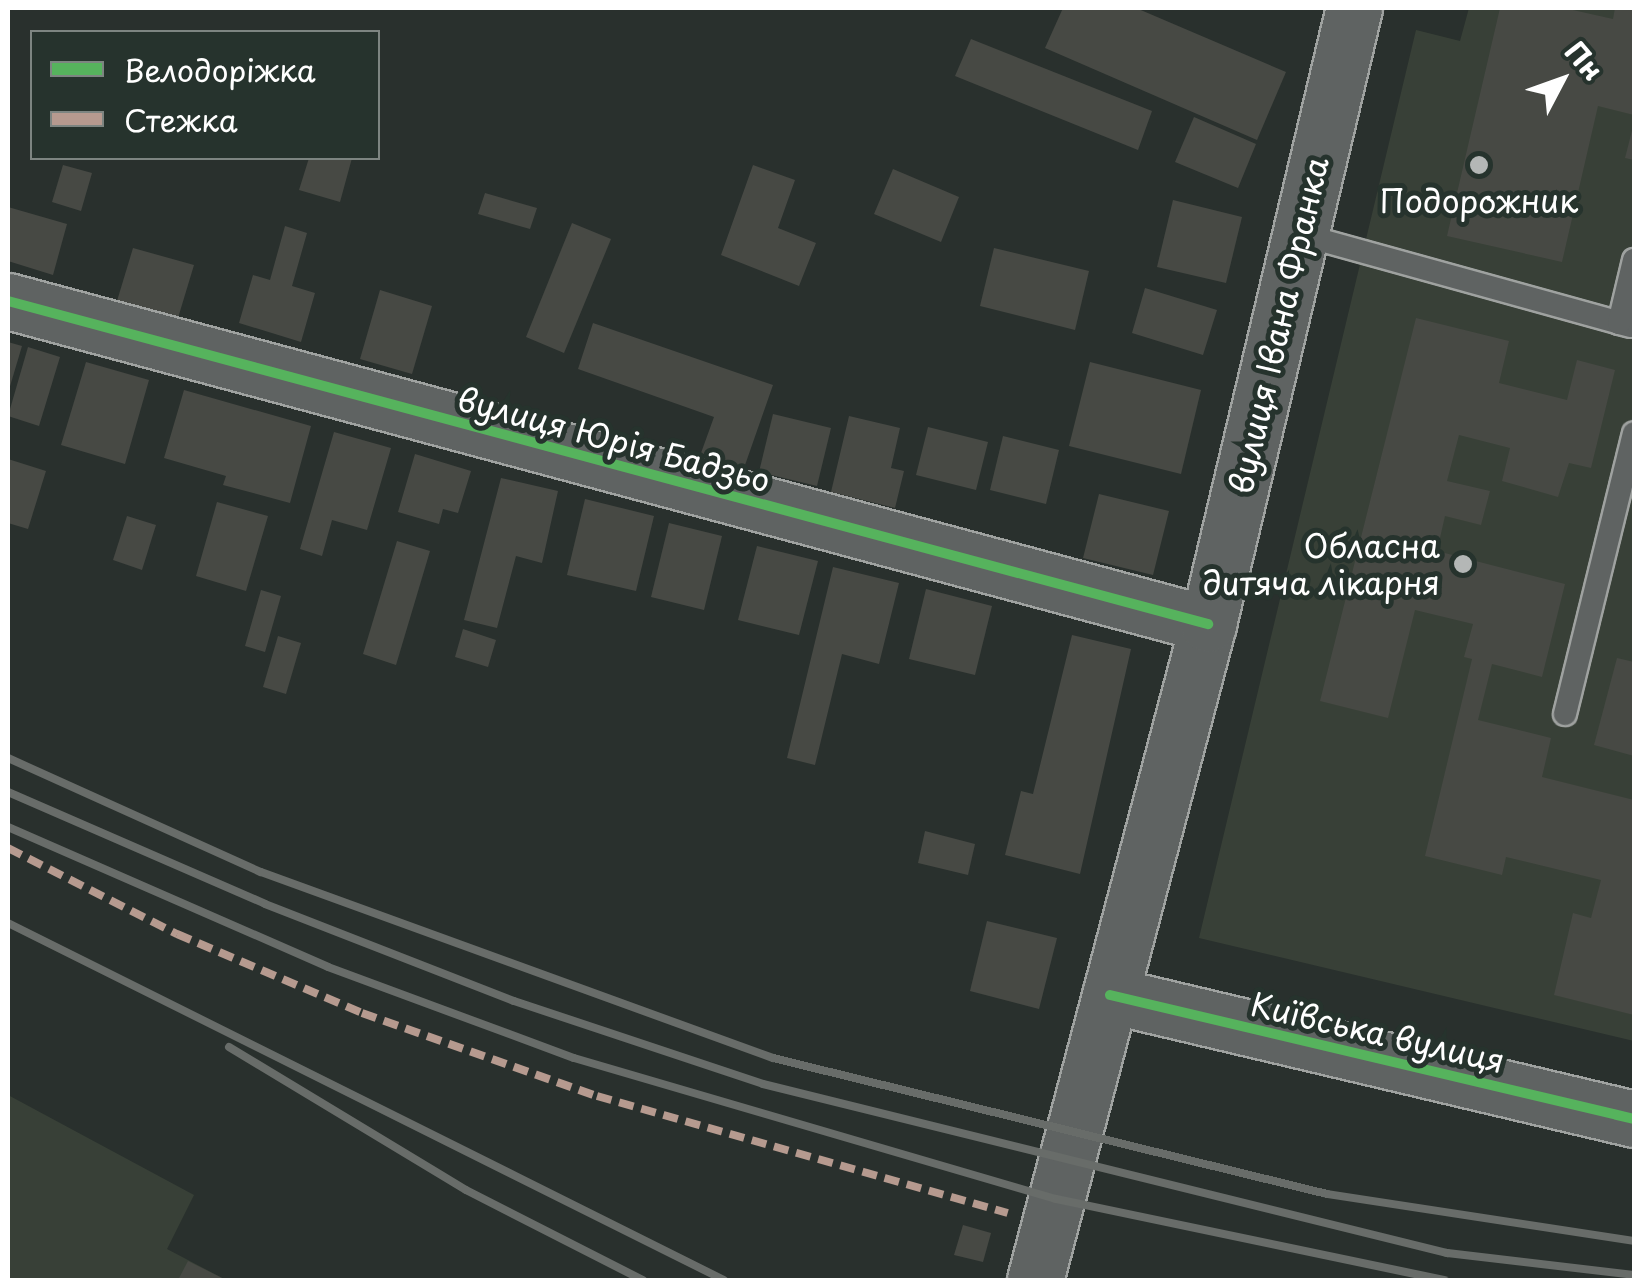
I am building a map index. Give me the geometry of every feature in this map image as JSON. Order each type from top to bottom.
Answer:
[{"type":"street","name":"вулиця Івана Франка","points":[[1035,1280],[1208,624],[1354,8]]},
{"type":"street","name":"вулиця Юрія Бадзьо","points":[[8,302],[1208,624]]},
{"type":"street","name":"Київська вулиця","points":[[1110,995],[1634,1119]]},
{"type":"lane","points":[[1299,234],[1627,325],[1634,260]]},
{"type":"lane","points":[[1565,714],[1634,433]]},
{"type":"shaded area","name":"Обласна дитяча лікарня","points":[[1469,8],[1634,8],[1634,1041],[1199,938],[1416,30],[1460,41]]},
{"type":"shaded area","points":[[8,1095],[194,1195],[167,1249],[226,1280],[8,1280]]},
{"type":"building","points":[[1063,8],[1136,8],[1286,72],[1257,140],[1045,48]]},
{"type":"building","points":[[1500,8],[1564,8],[1613,19],[1615,8],[1634,8],[1634,115],[1598,106],[1562,262],[1447,236]]},
{"type":"building","points":[[971,39],[1152,111],[1138,150],[955,76]]},
{"type":"building","points":[[1194,117],[1256,144],[1238,188],[1175,162]]},
{"type":"building","points":[[1634,127],[1634,160],[1625,158]]},
{"type":"building","points":[[308,160],[351,160],[340,202],[299,190]]},
{"type":"building","points":[[63,165],[92,173],[81,211],[52,202]]},
{"type":"building","points":[[753,165],[795,180],[778,228],[816,243],[799,286],[721,255]]},
{"type":"building","points":[[893,169],[959,197],[941,242],[874,214]]},
{"type":"building","points":[[485,193],[537,208],[530,229],[478,214]]},
{"type":"building","points":[[1173,200],[1242,217],[1226,283],[1157,267]]},
{"type":"building","points":[[8,207],[67,224],[53,275],[8,261]]},
{"type":"building","points":[[572,223],[611,239],[564,353],[526,337]]},
{"type":"building","points":[[285,226],[307,233],[292,286],[315,293],[301,342],[239,323],[253,275],[270,280]]},
{"type":"building","points":[[133,248],[194,265],[178,318],[117,301]]},
{"type":"building","points":[[994,248],[1089,271],[1075,330],[980,306]]},
{"type":"building","points":[[1145,288],[1217,310],[1203,355],[1132,333]]},
{"type":"building","points":[[380,290],[432,306],[412,374],[360,359]]},
{"type":"building","points":[[1416,318],[1509,341],[1499,383],[1567,400],[1577,360],[1615,370],[1591,468],[1569,463],[1558,497],[1502,481],[1510,448],[1459,435],[1447,481],[1490,491],[1481,525],[1445,516],[1437,551],[1565,584],[1542,677],[1492,664],[1478,720],[1551,738],[1542,777],[1634,800],[1634,1015],[1554,995],[1573,913],[1591,918],[1601,880],[1506,857],[1502,875],[1425,856],[1472,659],[1464,657],[1473,624],[1415,610],[1388,718],[1320,701]]},
{"type":"building","points":[[593,323],[773,385],[744,468],[701,453],[714,417],[578,369]]},
{"type":"building","points":[[8,342],[22,346],[8,393]]},
{"type":"building","points":[[28,347],[60,357],[39,426],[8,416]]},
{"type":"building","points":[[86,362],[149,380],[125,464],[61,445]]},
{"type":"building","points":[[1090,362],[1201,390],[1181,474],[1069,446]]},
{"type":"building","points":[[184,390],[311,426],[290,503],[223,485],[226,476],[164,458]]},
{"type":"building","points":[[773,414],[831,428],[817,486],[759,472]]},
{"type":"building","points":[[849,416],[900,428],[891,468],[904,471],[895,508],[831,492]]},
{"type":"building","points":[[928,427],[988,442],[976,490],[916,475]]},
{"type":"building","points":[[334,432],[391,448],[367,530],[332,520],[322,556],[300,549]]},
{"type":"building","points":[[1003,436],[1059,450],[1046,504],[990,490]]},
{"type":"building","points":[[415,454],[471,471],[458,513],[443,509],[439,524],[398,512]]},
{"type":"building","points":[[8,459],[46,471],[28,529],[8,523]]},
{"type":"building","points":[[501,478],[558,491],[542,563],[516,556],[497,628],[464,620]]},
{"type":"building","points":[[1099,494],[1169,511],[1153,575],[1083,558]]},
{"type":"building","points":[[585,499],[654,516],[636,591],[567,575]]},
{"type":"building","points":[[217,502],[268,516],[246,591],[196,576]]},
{"type":"building","points":[[127,516],[156,525],[142,570],[113,560]]},
{"type":"building","points":[[669,523],[722,536],[704,610],[651,597]]},
{"type":"building","points":[[397,541],[430,551],[396,665],[363,654]]},
{"type":"building","points":[[757,546],[818,561],[799,635],[738,620]]},
{"type":"building","points":[[833,567],[899,583],[879,664],[842,654],[815,765],[787,758]]},
{"type":"building","points":[[926,589],[992,606],[975,675],[909,659]]},
{"type":"building","points":[[261,590],[281,596],[265,652],[245,646]]},
{"type":"building","points":[[463,629],[496,640],[488,667],[455,657]]},
{"type":"building","points":[[1072,635],[1131,649],[1080,874],[1005,855],[1021,791],[1033,794]]},
{"type":"building","points":[[278,636],[301,643],[286,694],[263,687]]},
{"type":"building","points":[[1617,658],[1634,662],[1634,756],[1594,745]]},
{"type":"building","points":[[925,831],[975,844],[968,875],[918,863]]},
{"type":"building","points":[[987,921],[1057,938],[1039,1009],[970,991]]},
{"type":"building","points":[[963,1225],[991,1233],[983,1262],[954,1255]]},
{"type":"building","points":[[188,1261],[226,1280],[178,1280]]},
{"type":"railway","points":[[8,758],[261,872],[773,1058],[1327,1194],[1634,1241]]},
{"type":"railway","points":[[8,792],[265,904],[514,1001],[763,1084],[1447,1253],[1634,1275]]},
{"type":"railway","points":[[8,827],[328,967],[574,1058],[1056,1199],[1445,1280]]},
{"type":"railway","points":[[8,923],[724,1280]]},
{"type":"railway","points":[[229,1047],[466,1190],[643,1280]]},
{"type":"marked path","points":[[8,848],[177,934],[362,1013],[597,1096],[1008,1213]]},
{"type":"cycle path","points":[[8,301],[1208,624]]},
{"type":"cycle path","points":[[1110,995],[1634,1119]]},
{"type":"place","name":"Подорожник","points":[[1479,165]]},
{"type":"place","name":"Обласна дитяча лікарня","points":[[1463,564]]}]
